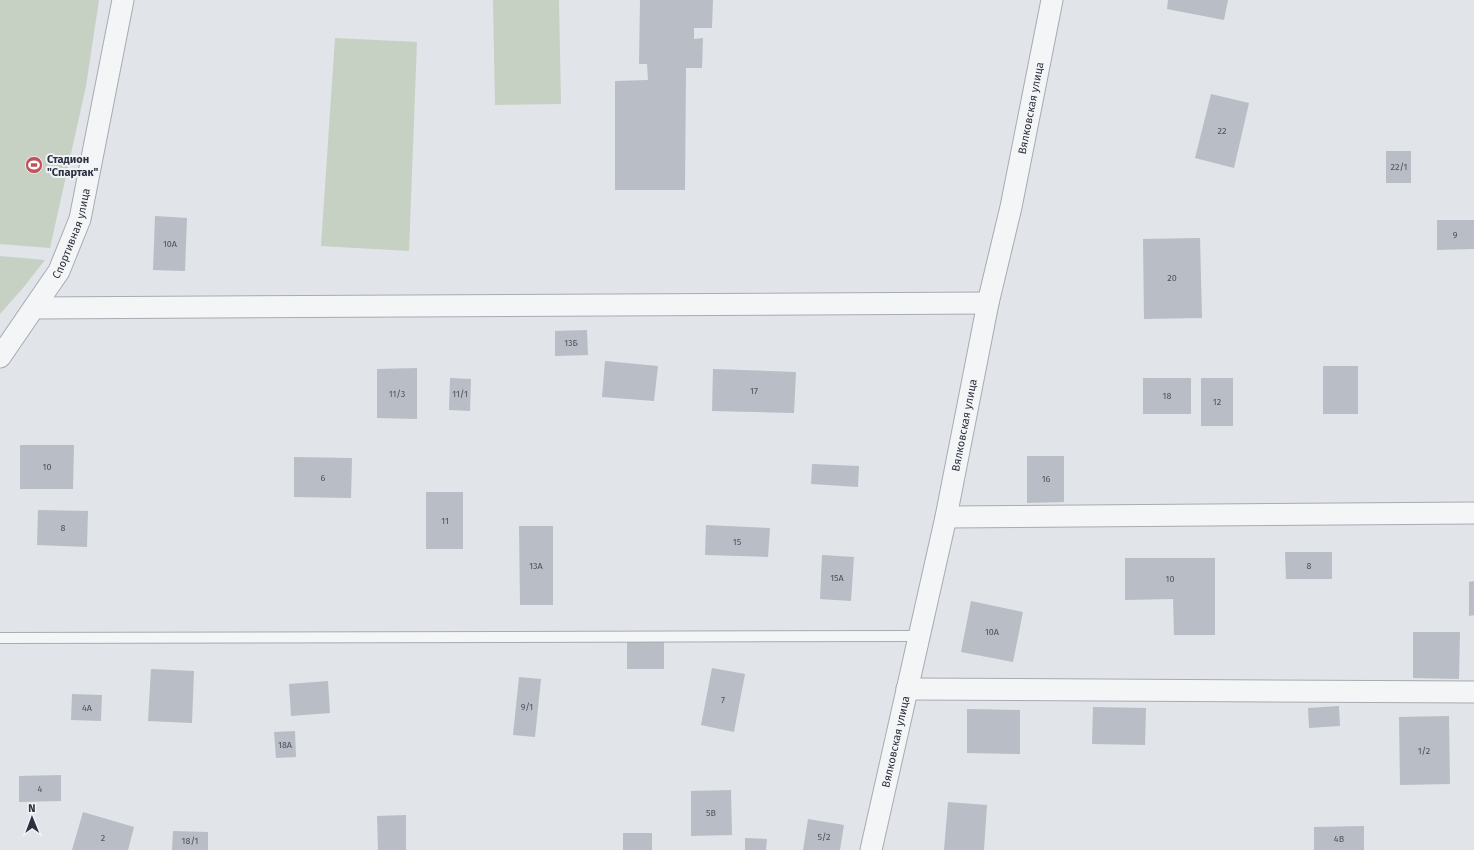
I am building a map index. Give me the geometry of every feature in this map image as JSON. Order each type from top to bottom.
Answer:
[{"type":"street","name":"Спортивная улица","points":[[0,357],[59,270],[80,220],[123,0]]},
{"type":"street","name":"Вялковская улица","points":[[871,850],[946,517],[988,303],[1012,207],[1052,0]]},
{"type":"street","points":[[34,308],[988,303]]},
{"type":"street","points":[[946,517],[1474,514]]},
{"type":"street","points":[[907,689],[1474,692]]},
{"type":"lane","points":[[0,638],[919,636]]},
{"type":"green space","name":"Стадион \"Спартак\"","points":[[0,0],[99,0],[86,86],[50,248],[0,244]]},
{"type":"green space","points":[[493,0],[559,0],[561,104],[495,105]]},
{"type":"green space","points":[[335,38],[417,42],[409,251],[321,246]]},
{"type":"green space","points":[[0,256],[45,260],[0,314]]},
{"type":"building","points":[[640,0],[713,0],[712,28],[694,28],[694,39],[703,38],[702,68],[686,68],[685,190],[615,190],[615,81],[648,80],[647,64],[639,64]]},
{"type":"building","points":[[1168,0],[1228,0],[1224,20],[1167,9]]},
{"type":"building","points":[[1211,94],[1249,103],[1234,168],[1195,158]]},
{"type":"building","points":[[1386,151],[1411,151],[1411,183],[1386,183]]},
{"type":"building","points":[[155,216],[187,218],[185,271],[153,270]]},
{"type":"building","points":[[1437,220],[1474,220],[1474,249],[1437,250]]},
{"type":"building","points":[[1200,238],[1202,318],[1144,319],[1143,239]]},
{"type":"building","points":[[587,330],[588,355],[555,356],[555,331]]},
{"type":"building","points":[[605,361],[658,366],[654,401],[602,397]]},
{"type":"building","points":[[1323,366],[1358,366],[1358,414],[1323,414]]},
{"type":"building","points":[[417,368],[417,419],[377,418],[377,369]]},
{"type":"building","points":[[713,369],[796,372],[794,413],[712,411]]},
{"type":"building","points":[[450,378],[471,379],[470,411],[449,410]]},
{"type":"building","points":[[1143,378],[1191,378],[1191,414],[1143,414]]},
{"type":"building","points":[[1201,378],[1233,378],[1233,426],[1201,426]]},
{"type":"building","points":[[20,445],[74,445],[73,489],[20,489]]},
{"type":"building","points":[[1027,456],[1064,456],[1064,502],[1027,503]]},
{"type":"building","points":[[294,457],[352,458],[351,498],[294,497]]},
{"type":"building","points":[[812,464],[859,466],[858,487],[811,484]]},
{"type":"building","points":[[426,492],[463,492],[463,549],[426,549]]},
{"type":"building","points":[[38,510],[88,511],[87,547],[37,545]]},
{"type":"building","points":[[706,525],[770,528],[768,557],[705,555]]},
{"type":"building","points":[[519,526],[553,526],[553,605],[520,605]]},
{"type":"building","points":[[1285,552],[1332,552],[1332,579],[1286,579]]},
{"type":"building","points":[[822,555],[854,557],[851,601],[820,599]]},
{"type":"building","points":[[1125,558],[1215,558],[1215,635],[1174,635],[1173,599],[1125,600]]},
{"type":"building","points":[[1474,581],[1474,615],[1469,616],[1469,582]]},
{"type":"building","points":[[971,601],[1023,612],[1013,662],[961,652]]},
{"type":"building","points":[[1413,632],[1460,632],[1459,679],[1413,678]]},
{"type":"building","points":[[664,639],[664,669],[627,669],[627,640]]},
{"type":"building","points":[[712,668],[745,674],[734,732],[701,725]]},
{"type":"building","points":[[151,669],[194,671],[192,723],[148,721]]},
{"type":"building","points":[[519,677],[541,679],[535,737],[513,735]]},
{"type":"building","points":[[328,681],[330,713],[291,716],[289,684]]},
{"type":"building","points":[[72,694],[102,695],[101,721],[71,720]]},
{"type":"building","points":[[1339,706],[1340,726],[1309,728],[1308,708]]},
{"type":"building","points":[[1093,707],[1146,708],[1145,745],[1092,744]]},
{"type":"building","points":[[967,709],[1020,710],[1020,754],[967,753]]},
{"type":"building","points":[[1449,716],[1450,784],[1400,785],[1399,717]]},
{"type":"building","points":[[295,731],[296,757],[276,758],[274,732]]},
{"type":"building","points":[[61,775],[61,801],[19,802],[19,776]]},
{"type":"building","points":[[731,790],[732,835],[691,836],[691,791]]},
{"type":"building","points":[[948,802],[987,805],[984,850],[944,850]]},
{"type":"building","points":[[83,812],[134,827],[128,850],[72,850]]},
{"type":"building","points":[[406,815],[406,850],[378,850],[377,816]]},
{"type":"building","points":[[808,819],[844,825],[840,850],[803,850]]},
{"type":"building","points":[[1364,826],[1364,850],[1314,850],[1314,827]]},
{"type":"building","points":[[173,831],[208,832],[208,850],[172,850]]},
{"type":"building","points":[[623,833],[652,833],[652,850],[623,850]]},
{"type":"building","points":[[745,838],[767,839],[766,850],[745,850]]},
{"type":"place","name":"Стадион \"Спартак\"","points":[[34,165]]}]
